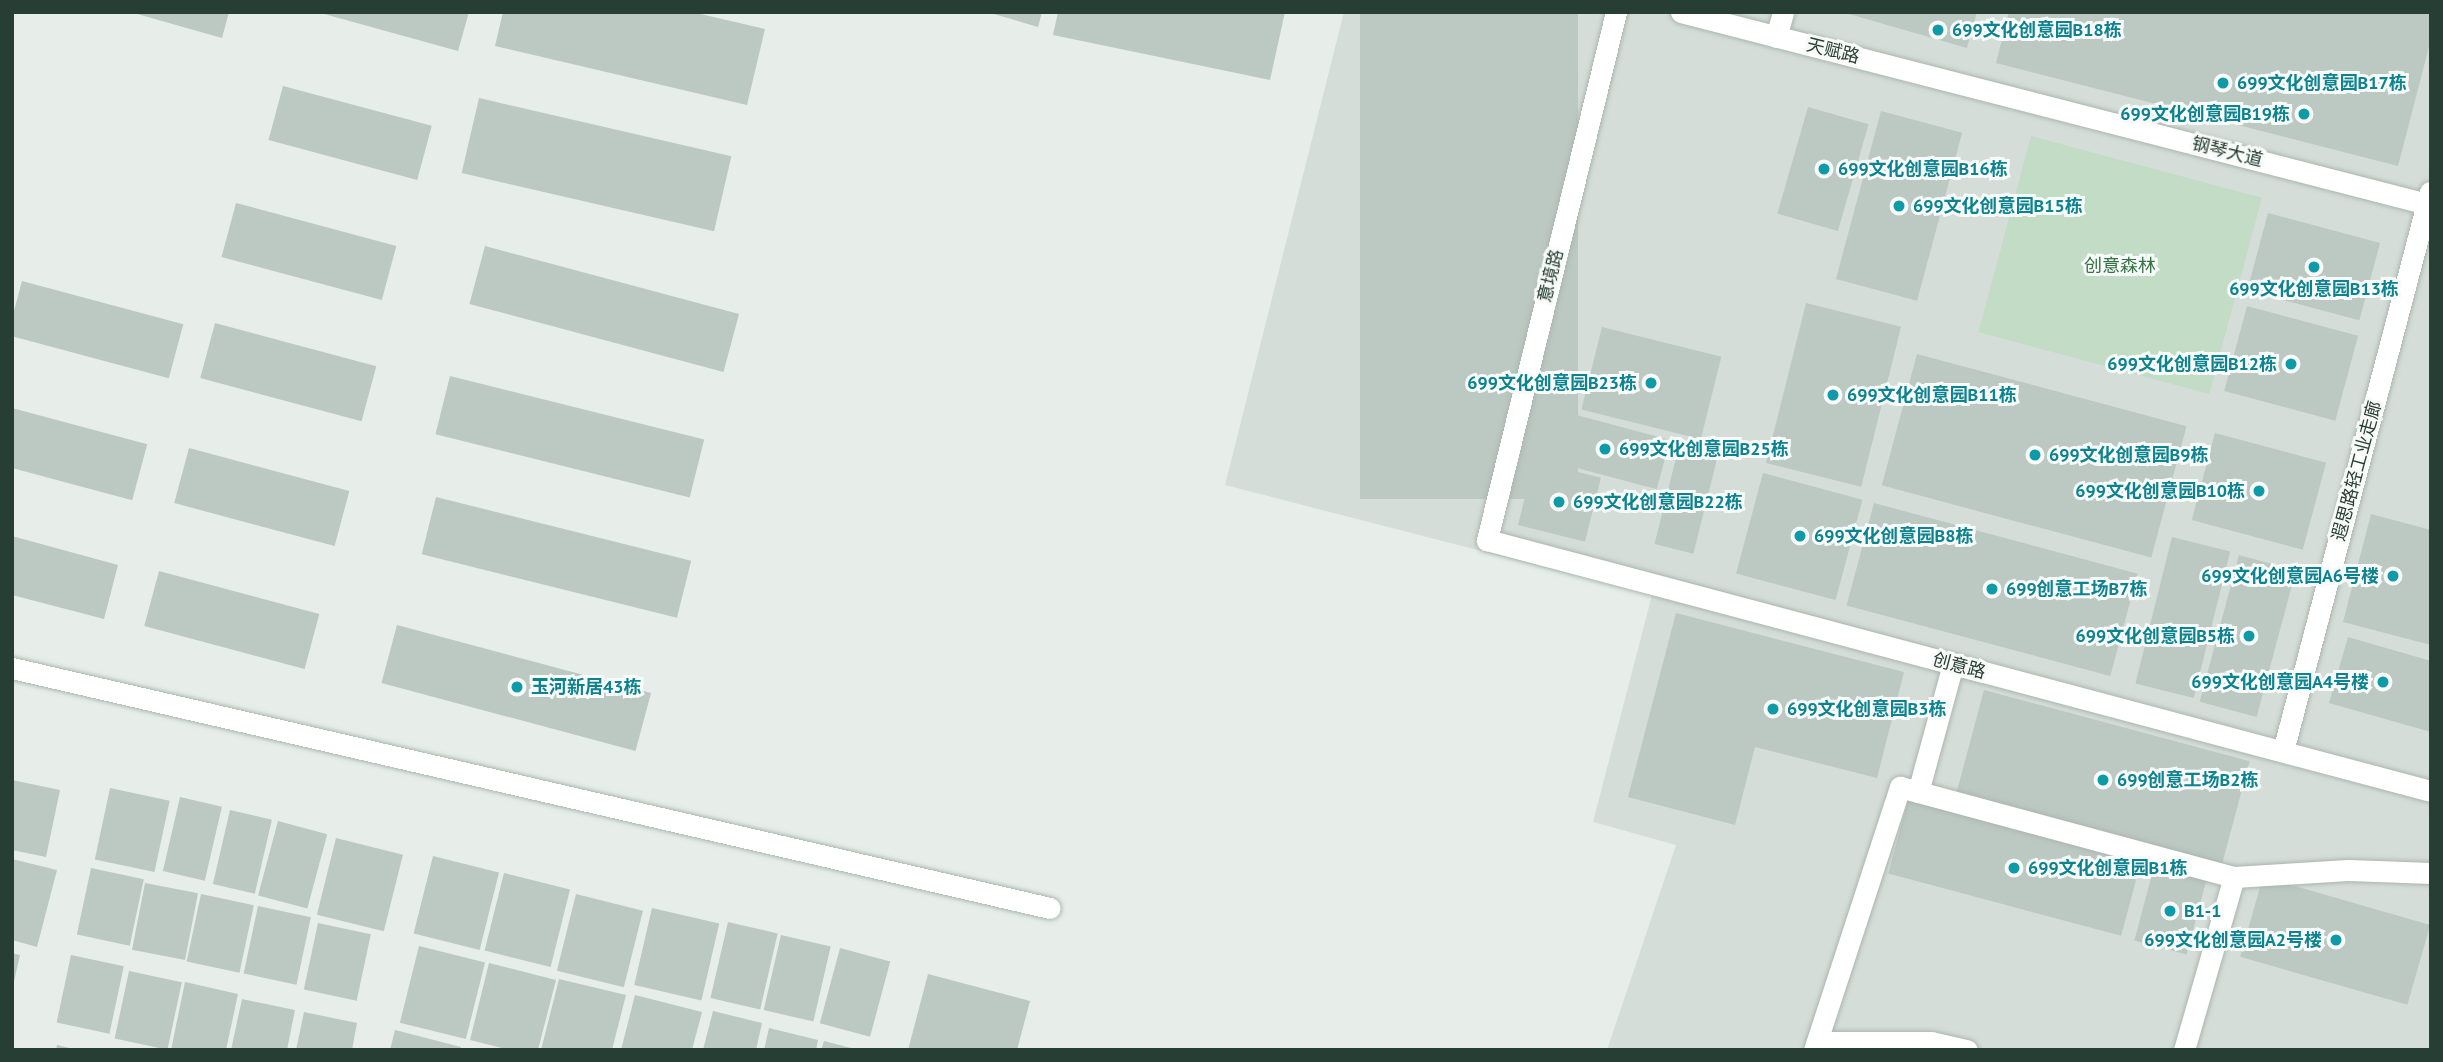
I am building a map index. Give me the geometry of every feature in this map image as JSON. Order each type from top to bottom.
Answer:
[{"type":"street","name":"意境路","points":[[1486,540],[1616,12]]},
{"type":"street","name":"天赋路","points":[[1681,12],[1986,90]]},
{"type":"street","points":[[1776,37],[1783,12]]},
{"type":"street","name":"钢琴大道","points":[[1986,90],[2429,197]]},
{"type":"street","name":"遐思路轻工业走廊","points":[[2283,751],[2429,197]]},
{"type":"street","name":"创意路","points":[[1486,540],[2431,791]]},
{"type":"street","points":[[1918,792],[1953,664]]},
{"type":"street","points":[[12,668],[1050,908]]},
{"type":"street","points":[[1967,1050],[1931,1042],[1815,1046],[1900,787],[2234,877],[2348,870],[2431,873]]},
{"type":"street","points":[[2183,1050],[2234,877]]},
{"type":"shaded area","points":[[1344,12],[2431,12],[2431,1050],[1607,1050],[1676,845],[1593,822],[1652,595],[1225,485]]},
{"type":"green space","name":"创意森林","points":[[2031,136],[2262,198],[2209,394],[1978,332]]},
{"type":"building","points":[[130,12],[229,12],[222,38]]},
{"type":"building","points":[[317,12],[469,12],[458,51]]},
{"type":"building","points":[[503,12],[692,12],[765,29],[747,105],[495,46]]},
{"type":"building","points":[[987,12],[1042,12],[1038,27]]},
{"type":"building","points":[[1058,12],[1285,12],[1270,80],[1053,35]]},
{"type":"building","points":[[1360,12],[1578,12],[1578,499],[1360,499]]},
{"type":"building","name":"699文化创意园B18栋","points":[[1842,12],[1977,12],[1967,48]]},
{"type":"building","name":"699文化创意园B19栋","points":[[2009,12],[2431,12],[2431,39],[2398,166],[1996,63]]},
{"type":"building","points":[[283,86],[432,126],[417,180],[269,140]]},
{"type":"building","points":[[479,98],[731,156],[714,231],[462,173]]},
{"type":"building","name":"699文化创意园B16栋","points":[[1808,107],[1869,124],[1838,231],[1777,214]]},
{"type":"building","name":"699文化创意园B15栋","points":[[1881,111],[1962,133],[1917,301],[1836,279]]},
{"type":"building","points":[[236,203],[396,246],[382,300],[222,257]]},
{"type":"building","name":"699文化创意园B13栋","points":[[2268,213],[2380,243],[2359,320],[2247,290]]},
{"type":"building","points":[[485,246],[739,314],[724,372],[469,304]]},
{"type":"building","points":[[22,281],[183,324],[169,378],[12,336],[12,318]]},
{"type":"building","name":"699文化创意园B11栋","points":[[1806,303],[1901,327],[1861,487],[1766,463]]},
{"type":"building","name":"699文化创意园B12栋","points":[[2247,306],[2358,336],[2335,421],[2224,391]]},
{"type":"building","points":[[215,323],[376,366],[362,421],[200,378]]},
{"type":"building","name":"699文化创意园B23栋","points":[[1602,327],[1721,357],[1701,439],[1581,409]]},
{"type":"building","name":"699文化创意园B9栋","points":[[1917,354],[2186,426],[2151,558],[1882,485]]},
{"type":"building","points":[[450,376],[704,439],[690,498],[435,434]]},
{"type":"building","points":[[12,408],[147,444],[132,500],[12,468]]},
{"type":"building","name":"699文化创意园B25栋","points":[[1554,409],[1670,440],[1657,489],[1541,458]]},
{"type":"building","name":"699文化创意园B10栋","points":[[2215,433],[2326,463],[2303,550],[2192,520]]},
{"type":"building","points":[[189,448],[349,491],[335,546],[174,503]]},
{"type":"building","points":[[1678,450],[1717,460],[1693,554],[1655,544]]},
{"type":"building","name":"699文化创意园B22栋","points":[[1534,461],[1601,478],[1585,542],[1518,525]]},
{"type":"building","name":"699文化创意园B8栋","points":[[1763,473],[1862,500],[1836,600],[1736,573]]},
{"type":"building","points":[[436,497],[691,561],[677,618],[422,554]]},
{"type":"building","name":"699创意工场B7栋","points":[[1874,503],[2138,574],[2110,676],[1847,605]]},
{"type":"building","name":"699文化创意园A6号楼","points":[[2371,514],[2431,530],[2431,645],[2343,622]]},
{"type":"building","points":[[12,536],[118,565],[104,619],[12,595]]},
{"type":"building","points":[[2172,537],[2230,552],[2194,698],[2135,684]]},
{"type":"building","name":"699文化创意园B5栋","points":[[2239,555],[2296,570],[2257,717],[2200,702]]},
{"type":"building","points":[[159,571],[319,614],[305,669],[144,626]]},
{"type":"building","name":"699文化创意园B3栋","points":[[1676,613],[1904,672],[1877,778],[1755,747],[1735,825],[1628,797]]},
{"type":"building","name":"玉河新居43栋","points":[[397,625],[651,693],[636,751],[381,683]]},
{"type":"building","name":"699文化创意园A4号楼","points":[[2348,637],[2431,661],[2431,732],[2329,703]]},
{"type":"building","name":"699创意工场B2栋","points":[[1984,690],[2250,761],[2220,871],[1954,800]]},
{"type":"building","points":[[12,780],[60,790],[46,857],[12,850]]},
{"type":"building","points":[[110,788],[170,801],[154,872],[95,859]]},
{"type":"building","points":[[180,797],[222,807],[205,881],[163,871]]},
{"type":"building","name":"699文化创意园B1栋","points":[[1908,800],[2141,862],[2121,936],[1888,873]]},
{"type":"building","points":[[230,810],[272,820],[255,894],[213,884]]},
{"type":"building","points":[[278,821],[327,834],[307,909],[258,895]]},
{"type":"building","points":[[336,838],[403,855],[384,931],[317,915]]},
{"type":"building","points":[[433,856],[499,872],[480,950],[414,934]]},
{"type":"building","points":[[12,859],[57,870],[37,947],[12,940]]},
{"type":"building","name":"B1-1","points":[[2154,867],[2206,881],[2186,954],[2134,940]]},
{"type":"building","points":[[91,868],[144,879],[130,946],[77,935]]},
{"type":"building","points":[[504,873],[570,889],[551,967],[485,951]]},
{"type":"building","name":"699文化创意园A2号楼","points":[[2263,877],[2430,925],[2407,1005],[2240,957]]},
{"type":"building","points":[[145,883],[198,893],[185,960],[132,950]]},
{"type":"building","points":[[201,894],[254,905],[239,973],[187,961]]},
{"type":"building","points":[[576,894],[643,911],[624,987],[557,971]]},
{"type":"building","points":[[258,906],[311,917],[296,985],[244,973]]},
{"type":"building","points":[[652,908],[719,924],[701,1000],[634,985]]},
{"type":"building","points":[[728,922],[778,933],[760,1009],[710,998]]},
{"type":"building","points":[[318,923],[371,934],[357,1001],[304,990]]},
{"type":"building","points":[[781,935],[831,946],[813,1021],[764,1010]]},
{"type":"building","points":[[419,946],[485,962],[466,1039],[400,1023]]},
{"type":"building","points":[[840,948],[890,961],[870,1037],[820,1023]]},
{"type":"building","points":[[12,953],[20,955],[13,986],[12,985]]},
{"type":"building","points":[[71,955],[124,966],[109,1034],[57,1022]]},
{"type":"building","points":[[489,963],[556,980],[538,1050],[510,1050],[470,1040]]},
{"type":"building","points":[[129,971],[182,982],[167,1050],[115,1038]]},
{"type":"building","points":[[928,974],[1030,1001],[1017,1050],[908,1050]]},
{"type":"building","points":[[559,979],[626,995],[612,1050],[541,1050]]},
{"type":"building","points":[[185,982],[238,994],[226,1050],[171,1050]]},
{"type":"building","points":[[635,995],[702,1012],[692,1050],[621,1050]]},
{"type":"building","points":[[242,999],[295,1010],[287,1050],[231,1050]]},
{"type":"building","points":[[713,1011],[762,1023],[756,1050],[703,1050]]},
{"type":"building","points":[[304,1012],[357,1023],[352,1050],[296,1050]]},
{"type":"building","points":[[769,1028],[818,1040],[816,1050],[764,1050]]},
{"type":"building","points":[[395,1030],[461,1047],[460,1050],[390,1050]]},
{"type":"building","points":[[824,1041],[855,1049],[855,1050],[821,1050]]},
{"type":"building","points":[[57,1045],[74,1049],[74,1050],[56,1050]]},
{"type":"place","name":"699文化创意园B18栋","points":[[1938,30]]},
{"type":"place","name":"699文化创意园B17栋","points":[[2223,83]]},
{"type":"place","name":"699文化创意园B19栋","points":[[2304,114]]},
{"type":"place","name":"699文化创意园B16栋","points":[[1824,169]]},
{"type":"place","name":"699文化创意园B15栋","points":[[1899,206]]},
{"type":"place","name":"699文化创意园B13栋","points":[[2314,267]]},
{"type":"place","name":"699文化创意园B12栋","points":[[2291,364]]},
{"type":"place","name":"699文化创意园B23栋","points":[[1651,383]]},
{"type":"place","name":"699文化创意园B11栋","points":[[1833,395]]},
{"type":"place","name":"699文化创意园B25栋","points":[[1605,449]]},
{"type":"place","name":"699文化创意园B9栋","points":[[2035,455]]},
{"type":"place","name":"699文化创意园B10栋","points":[[2259,491]]},
{"type":"place","name":"699文化创意园B22栋","points":[[1559,502]]},
{"type":"place","name":"699文化创意园B8栋","points":[[1800,536]]},
{"type":"place","name":"699文化创意园A6号楼","points":[[2393,576]]},
{"type":"place","name":"699创意工场B7栋","points":[[1992,589]]},
{"type":"place","name":"699文化创意园B5栋","points":[[2249,636]]},
{"type":"place","name":"699文化创意园A4号楼","points":[[2383,682]]},
{"type":"place","name":"玉河新居43栋","points":[[517,687]]},
{"type":"place","name":"699文化创意园B3栋","points":[[1773,709]]},
{"type":"place","name":"699创意工场B2栋","points":[[2103,780]]},
{"type":"place","name":"699文化创意园B1栋","points":[[2014,868]]},
{"type":"place","name":"B1-1","points":[[2170,911]]},
{"type":"place","name":"699文化创意园A2号楼","points":[[2336,940]]}]
